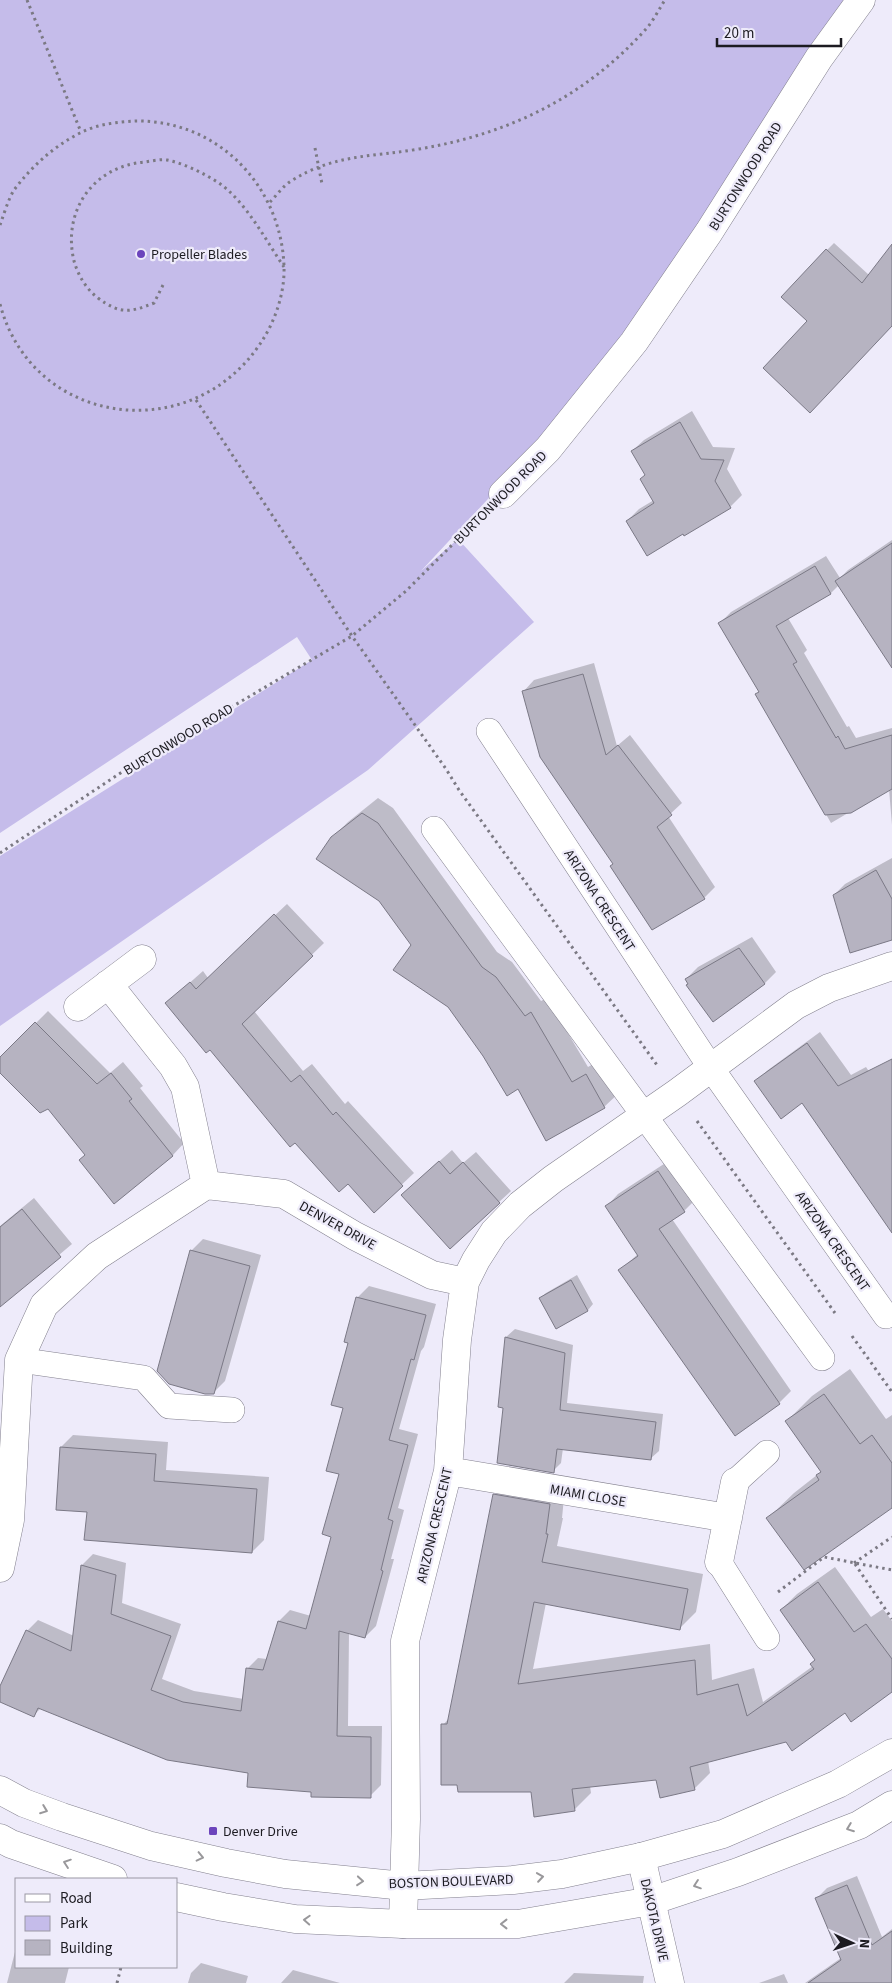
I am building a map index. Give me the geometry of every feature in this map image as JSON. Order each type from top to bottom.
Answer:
[{"type":"street","name":"BURTONWOOD ROAD","points":[[503,494],[548,449],[634,342],[709,232],[820,58],[861,0]]},
{"type":"street","points":[[78,1007],[142,959]]},
{"type":"street","name":"ARIZONA CRESCENT","points":[[403,1924],[406,1818],[405,1641],[448,1471],[457,1340],[465,1282],[476,1260],[494,1232],[520,1205],[553,1179],[644,1116],[796,1005],[829,988],[892,966]]},
{"type":"street","points":[[0,1568],[10,1520],[10,1359],[44,1305],[97,1256],[206,1185],[184,1087],[173,1066],[108,984]]},
{"type":"street","name":"DENVER DRIVE","points":[[206,1185],[284,1194],[355,1236],[432,1275],[465,1282]]},
{"type":"street","name":"MIAMI CLOSE","points":[[448,1471],[728,1518]]},
{"type":"street","points":[[719,1562],[734,1482]]},
{"type":"street","name":"BOSTON BOULEVARD","points":[[0,1790],[24,1803],[62,1817],[151,1846],[226,1864],[285,1874],[404,1886],[513,1880],[562,1874],[641,1857],[723,1834],[838,1784],[892,1753]]},
{"type":"street","points":[[178,1897],[295,1919],[403,1924],[518,1924],[650,1901],[738,1872],[858,1825],[892,1805]]},
{"type":"street","points":[[0,1838],[10,1844],[110,1878]]},
{"type":"street","name":"DAKOTA DRIVE","points":[[641,1857],[670,1983]]},
{"type":"lane","name":"ARIZONA CRESCENT","points":[[489,731],[711,1068],[886,1316]]},
{"type":"lane","points":[[434,829],[822,1358]]},
{"type":"lane","points":[[10,1359],[144,1378],[168,1406],[232,1410]]},
{"type":"lane","points":[[734,1482],[767,1453]]},
{"type":"lane","points":[[719,1562],[767,1638]]},
{"type":"path","points":[[27,0],[81,132]]},
{"type":"path","points":[[270,202],[290,182],[319,167],[338,160],[466,140],[519,121],[561,100],[610,64],[647,27],[665,0]]},
{"type":"path","points":[[0,225],[13,192],[42,157],[81,132],[117,122],[154,121],[191,130],[224,148],[251,174],[270,202],[280,234],[284,267],[280,301],[268,332],[250,360],[226,383],[196,400],[152,411],[107,408],[64,392],[30,363],[5,324],[0,304]]},
{"type":"path","points":[[315,148],[322,184]]},
{"type":"path","points":[[162,285],[154,304],[134,312],[112,308],[92,293],[78,273],[71,249],[72,227],[78,204],[94,183],[114,169],[138,162],[166,160],[195,169],[220,184],[248,212],[284,267]]},
{"type":"path","points":[[196,400],[352,636],[459,790],[658,1066]]},
{"type":"path","name":"BURTONWOOD ROAD","points":[[0,853],[128,768],[352,636],[406,592],[503,494]]},
{"type":"path","points":[[696,1118],[840,1320]]},
{"type":"path","points":[[852,1336],[892,1392]]},
{"type":"path","points":[[854,1563],[892,1537]]},
{"type":"path","points":[[750,1613],[824,1557],[892,1570]]},
{"type":"path","points":[[854,1563],[892,1620]]},
{"type":"path","points":[[117,1983],[121,1968]]},
{"type":"green space","points":[[0,0],[873,0],[634,342],[421,571],[458,539],[534,622],[368,770],[0,1026],[0,856],[312,660],[297,637],[0,833]]},
{"type":"building","points":[[892,244],[892,326],[810,413],[763,368],[807,321],[781,297],[826,249],[862,283]]},
{"type":"building","points":[[680,422],[701,459],[724,460],[715,481],[731,508],[647,556],[626,521],[654,503],[640,479],[645,475],[631,451]]},
{"type":"building","points":[[892,543],[892,668],[835,581]]},
{"type":"building","points":[[815,566],[831,594],[776,626],[797,662],[793,664],[836,738],[838,736],[845,749],[892,735],[892,789],[851,813],[825,815],[755,694],[759,692],[718,623]]},
{"type":"building","points":[[583,674],[606,755],[618,745],[672,815],[657,827],[705,899],[652,930],[610,866],[613,864],[540,757],[522,691]]},
{"type":"building","points":[[362,813],[378,823],[482,967],[496,977],[525,1016],[531,1012],[572,1082],[586,1074],[605,1108],[546,1141],[518,1089],[507,1096],[483,1056],[448,1007],[393,970],[411,945],[379,901],[316,859],[331,837]]},
{"type":"building","points":[[876,870],[892,899],[892,940],[850,953],[833,895]]},
{"type":"building","points":[[274,914],[313,956],[242,1024],[291,1082],[300,1075],[333,1115],[336,1112],[403,1186],[374,1213],[348,1184],[339,1192],[295,1143],[290,1147],[210,1050],[206,1053],[165,1003],[190,982],[196,989]]},
{"type":"building","points":[[739,948],[765,984],[713,1022],[686,985],[688,984],[685,979]]},
{"type":"building","points":[[35,1022],[97,1084],[111,1073],[132,1099],[129,1101],[173,1156],[114,1204],[79,1160],[85,1155],[48,1109],[40,1113],[0,1073],[0,1057]]},
{"type":"building","points":[[807,1043],[838,1086],[892,1059],[892,1233],[802,1103],[781,1119],[754,1081]]},
{"type":"building","points":[[439,1161],[450,1174],[463,1162],[500,1203],[450,1249],[401,1195]]},
{"type":"building","points":[[658,1171],[685,1212],[659,1229],[780,1404],[735,1436],[618,1270],[638,1256],[605,1206]]},
{"type":"building","points":[[22,1209],[61,1257],[0,1307],[0,1227]]},
{"type":"building","points":[[190,1250],[250,1266],[214,1394],[205,1394],[169,1384],[157,1371]]},
{"type":"building","points":[[571,1280],[588,1311],[556,1329],[539,1298]]},
{"type":"building","points":[[356,1297],[426,1315],[414,1360],[411,1359],[389,1440],[408,1445],[388,1519],[393,1521],[381,1570],[383,1571],[365,1638],[339,1631],[337,1736],[371,1737],[371,1798],[311,1797],[311,1792],[247,1787],[248,1773],[167,1760],[38,1708],[34,1717],[0,1702],[0,1686],[26,1630],[71,1651],[81,1565],[116,1575],[111,1614],[171,1636],[151,1690],[183,1702],[241,1711],[246,1668],[263,1670],[278,1621],[306,1629],[331,1537],[322,1534],[339,1474],[326,1471],[343,1408],[331,1405],[348,1343],[344,1342]]},
{"type":"building","points":[[505,1337],[565,1353],[560,1410],[656,1422],[651,1460],[557,1449],[554,1473],[497,1463],[503,1408],[498,1407]]},
{"type":"building","points":[[824,1394],[860,1444],[872,1435],[892,1463],[892,1508],[804,1570],[766,1518],[819,1480],[816,1475],[821,1472],[785,1421]]},
{"type":"building","points":[[60,1447],[156,1454],[154,1481],[257,1489],[252,1553],[84,1540],[87,1512],[56,1510]]},
{"type":"building","points":[[493,1494],[550,1504],[546,1534],[548,1534],[542,1562],[688,1589],[680,1630],[534,1602],[518,1684],[695,1660],[697,1695],[738,1684],[747,1716],[814,1669],[810,1664],[815,1660],[780,1610],[818,1582],[854,1632],[866,1624],[892,1659],[892,1692],[851,1722],[845,1713],[792,1751],[786,1742],[690,1767],[695,1790],[660,1798],[656,1780],[572,1789],[575,1811],[534,1817],[531,1792],[458,1792],[457,1785],[441,1785],[441,1724],[447,1724]]},
{"type":"building","points":[[847,1885],[872,1945],[892,1931],[892,1983],[808,1983],[841,1960],[815,1898]]},
{"type":"place","name":"Propeller Blades","points":[[141,254]]},
{"type":"place","name":"Denver Drive","points":[[213,1831]]}]
